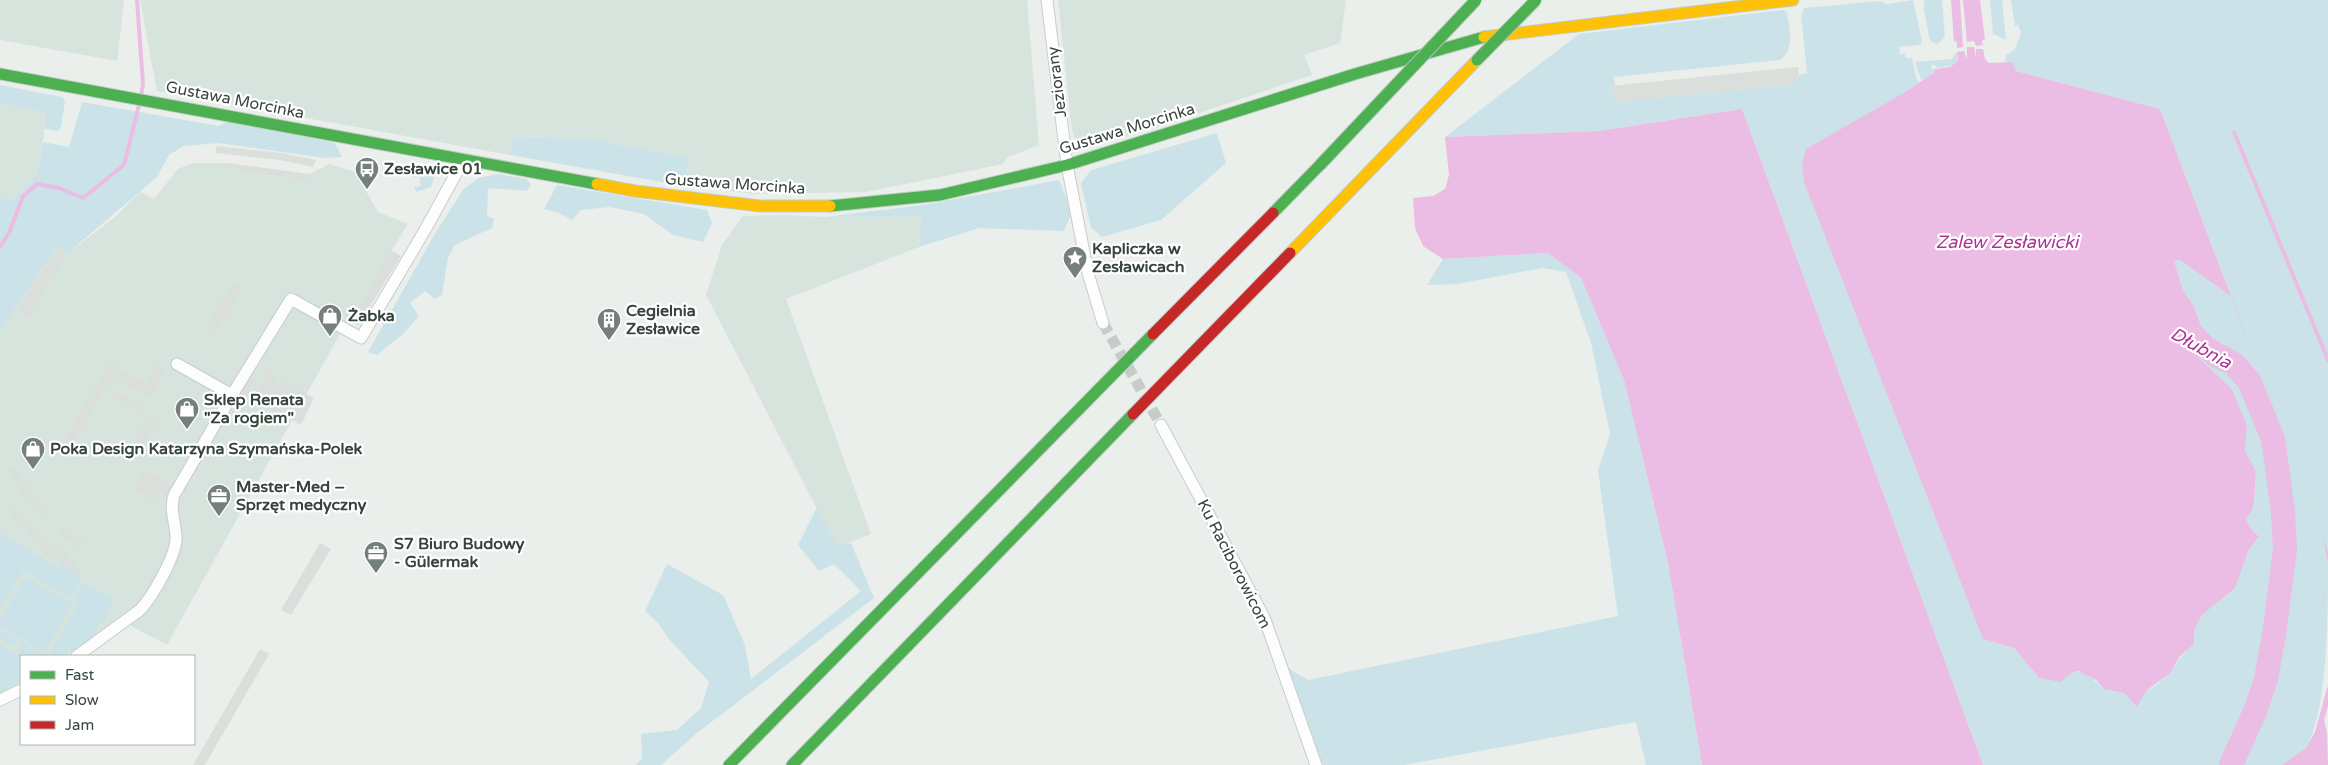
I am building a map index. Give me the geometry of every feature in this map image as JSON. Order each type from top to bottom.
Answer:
[{"type":"main road","points":[[729,765],[1320,165],[1476,0]]},
{"type":"main road","points":[[792,765],[1536,0]]},
{"type":"main road","name":"Gustawa Morcinka","points":[[0,74],[463,161],[680,198],[760,206],[867,204],[940,195],[1067,165],[1476,38],[1793,0]]},
{"type":"street","name":"Jeziorany","points":[[1047,0],[1067,165]]},
{"type":"street","points":[[78,655],[140,610],[148,601],[175,548],[176,536],[172,504],[174,495],[291,299],[361,338],[425,230],[463,161]]},
{"type":"street","points":[[1067,165],[1088,273],[1103,323]]},
{"type":"street","points":[[178,364],[232,395]]},
{"type":"street","name":"Ku Raciborowicom","points":[[1161,425],[1264,617],[1316,765]]},
{"type":"street","points":[[0,700],[20,690]]},
{"type":"shaded area","points":[[0,0],[124,0],[117,61],[0,40]]},
{"type":"shaded area","points":[[140,0],[1027,0],[1039,145],[1008,157],[1003,164],[866,192],[754,194],[673,184],[686,179],[689,158],[590,139],[513,137],[510,155],[157,91]]},
{"type":"shaded area","points":[[1058,0],[1346,0],[1340,43],[1304,55],[1312,75],[1142,132],[1084,148],[1074,138],[1071,123]]},
{"type":"shaded area","points":[[1913,0],[1922,42],[1919,45],[1899,47],[1900,54],[1905,54],[1905,58],[1912,58],[1919,83],[1902,94],[1983,639],[2014,648],[2039,678],[2081,672],[2106,689],[2133,693],[2144,692],[2155,686],[2167,675],[2193,644],[2194,631],[2201,616],[2235,588],[2249,548],[2259,538],[2250,528],[2246,519],[2252,511],[2256,471],[2245,451],[2247,425],[2232,389],[2199,358],[2206,356],[2236,372],[2248,370],[2232,349],[2214,339],[2201,326],[2194,307],[2183,290],[2174,261],[2180,260],[2231,295],[2160,109],[2016,71],[2012,62],[2006,63],[2005,56],[2015,49],[2021,33],[2018,25],[2015,26],[2011,0],[2328,0],[2328,551],[2325,545],[2328,564],[2327,633],[2323,684],[2314,729],[2307,747],[2282,765],[1983,765],[1742,109],[1599,131],[1445,137],[1579,34],[1783,10],[1787,12],[1790,44],[1785,55],[1780,60],[1614,77],[1615,85],[1611,86],[1613,102],[1795,84],[1799,75],[1807,73],[1801,15],[1804,8],[1880,1],[1886,4]]},
{"type":"shaded area","points":[[1924,0],[1942,0],[1945,37],[1937,44],[1930,41],[1924,11]]},
{"type":"shaded area","points":[[1990,0],[2002,0],[2006,40],[1993,34]]},
{"type":"shaded area","points":[[1956,52],[1958,61],[1951,66],[1937,68],[1933,63],[1931,68],[1935,69],[1934,73],[1922,82],[1915,62],[1952,59]]},
{"type":"shaded area","points":[[1798,67],[1799,75],[1795,84],[1613,102],[1611,86]]},
{"type":"shaded area","points":[[0,85],[62,97],[65,101],[61,127],[58,131],[45,129],[47,113],[0,103]]},
{"type":"shaded area","points":[[82,102],[219,126],[228,121],[335,143],[342,157],[325,158],[218,143],[184,146],[169,155],[157,177],[68,253],[57,246],[0,331],[0,196],[9,202],[36,176],[43,142],[69,147]]},
{"type":"shaded area","points":[[0,103],[48,113],[36,176],[9,202],[0,196]]},
{"type":"shaded area","points":[[1217,133],[1226,163],[1161,220],[1102,237],[1091,228],[1081,183],[1091,170]]},
{"type":"shaded area","points":[[513,137],[590,139],[689,158],[686,179],[673,184],[510,155]]},
{"type":"shaded area","points":[[216,146],[281,153],[316,160],[313,167],[280,160],[216,153]]},
{"type":"shaded area","points":[[193,163],[227,163],[228,169],[308,181],[309,174],[329,164],[355,172],[378,212],[408,224],[340,334],[167,645],[120,620],[67,655],[20,655],[20,683],[0,693],[0,331],[57,246],[68,253],[114,218],[140,192],[154,199],[178,169]]},
{"type":"shaded area","points":[[227,163],[309,174],[308,181],[228,169]]},
{"type":"shaded area","points":[[410,166],[428,169],[434,177],[431,187],[416,192],[414,187],[421,186],[419,177],[412,177]]},
{"type":"shaded area","points":[[498,174],[527,179],[531,185],[527,191],[488,188],[487,216],[494,219],[492,228],[455,245],[448,258],[442,295],[435,299],[425,291],[410,303],[419,316],[404,333],[377,355],[368,352],[436,232],[463,190],[478,178]]},
{"type":"shaded area","points":[[1059,180],[1072,212],[1064,231],[979,228],[919,247],[921,216],[825,217],[923,205]]},
{"type":"shaded area","points":[[557,185],[707,210],[712,223],[703,242],[673,235],[644,214],[609,207],[581,210],[572,220],[559,213],[544,209]]},
{"type":"shaded area","points":[[743,216],[825,217],[921,216],[919,247],[786,299],[871,534],[837,547],[706,295],[722,245]]},
{"type":"shaded area","points":[[56,250],[66,256],[28,317],[19,311]]},
{"type":"shaded area","points":[[391,250],[401,256],[358,326],[349,321]]},
{"type":"shaded area","points":[[1548,253],[1581,278],[1624,380],[1668,563],[1702,765],[1646,765],[1636,722],[1405,765],[1323,765],[1288,668],[1308,680],[1618,616],[1598,470],[1610,434],[1591,343],[1566,272],[1542,268],[1458,284],[1427,285],[1443,259]]},
{"type":"shaded area","points":[[233,283],[242,288],[214,335],[205,330]]},
{"type":"shaded area","points":[[109,363],[146,384],[157,364],[166,370],[150,396],[112,376],[65,457],[57,453]]},
{"type":"shaded area","points":[[268,372],[277,376],[273,386],[278,388],[283,380],[314,398],[301,425],[253,398]]},
{"type":"shaded area","points":[[248,374],[256,378],[243,401],[235,396]]},
{"type":"shaded area","points":[[115,390],[143,406],[140,411],[112,395]]},
{"type":"shaded area","points":[[149,417],[157,422],[142,447],[134,442]]},
{"type":"shaded area","points":[[15,467],[31,494],[48,509],[42,516],[23,499],[8,468]]},
{"type":"shaded area","points":[[143,470],[171,485],[165,496],[158,492],[154,501],[133,489]]},
{"type":"shaded area","points":[[817,507],[837,546],[851,543],[874,598],[697,733],[661,765],[636,765],[642,758],[641,734],[677,730],[701,708],[709,682],[668,638],[658,623],[645,611],[667,564],[723,595],[745,645],[751,679],[861,591],[834,564],[819,571],[798,545]]},
{"type":"shaded area","points":[[13,508],[44,541],[66,553],[76,565],[80,574],[40,552],[41,546],[9,512]]},
{"type":"shaded area","points":[[64,528],[85,541],[80,548],[60,535]]},
{"type":"shaded area","points":[[0,533],[59,568],[62,563],[80,574],[80,581],[72,598],[23,571],[0,607]]},
{"type":"shaded area","points":[[320,543],[331,549],[291,615],[281,610]]},
{"type":"shaded area","points":[[26,577],[73,604],[45,652],[0,626],[0,620]]},
{"type":"shaded area","points":[[84,582],[114,600],[96,631],[82,646],[61,655],[49,655],[79,603],[74,600]]},
{"type":"shaded area","points":[[0,629],[18,639],[14,646],[0,637]]},
{"type":"shaded area","points":[[22,642],[45,655],[25,655],[17,650]]},
{"type":"shaded area","points":[[0,645],[20,656],[20,683],[0,693]]},
{"type":"shaded area","points":[[260,649],[269,654],[205,765],[193,765]]},
{"type":"water","points":[[1951,0],[1960,0],[1963,47],[1957,48],[1957,42],[1954,41]]},
{"type":"water","points":[[1963,0],[1980,0],[1985,39],[1982,41],[1983,45],[1976,46],[1974,41],[1967,42]]},
{"type":"water","name":"Zalew Zesławicki","points":[[1967,47],[1974,47],[1976,58],[1976,49],[1983,49],[1985,59],[1989,63],[2012,62],[2016,71],[2160,109],[2231,296],[2180,260],[2174,261],[2183,290],[2194,307],[2201,326],[2214,339],[2232,349],[2249,370],[2236,372],[2206,356],[2199,358],[2232,389],[2247,425],[2245,451],[2256,471],[2252,511],[2246,519],[2250,528],[2259,537],[2249,549],[2235,588],[2201,616],[2194,631],[2194,644],[2180,656],[2170,673],[2146,691],[2137,707],[2124,693],[2104,689],[2096,680],[2078,671],[2069,674],[2061,682],[2039,678],[2014,648],[1983,639],[1804,182],[1802,164],[1806,149],[1902,94],[1934,73],[1935,69],[1950,67],[1958,61],[1957,52],[1964,51],[1967,59]]},
{"type":"water","points":[[1742,109],[1983,765],[1702,765],[1668,563],[1624,380],[1581,278],[1548,253],[1443,259],[1423,246],[1415,228],[1413,198],[1433,196],[1445,189],[1449,175],[1445,137],[1599,131]]},
{"type":"water","points":[[2231,296],[2232,297],[2299,476]]},
{"type":"water","points":[[2299,476],[2328,551],[2328,564],[2324,541]]},
{"type":"water","points":[[2328,685],[2328,706],[2324,720],[2327,733],[2328,765],[2282,765],[2306,748],[2315,732]]},
{"type":"waterway","points":[[137,0],[143,84],[141,96]]},
{"type":"waterway","points":[[0,247],[9,233],[23,196],[37,184],[59,188],[83,198],[124,165],[139,105]]},
{"type":"waterway","points":[[2234,132],[2328,360]]},
{"type":"waterway","name":"Dłubnia","points":[[2214,354],[2234,364],[2249,381],[2273,439],[2283,512],[2285,550],[2274,635],[2266,679],[2256,709],[2231,765]]},
{"type":"tunnel","points":[[1103,323],[1161,425]]},
{"type":"traffic: fast","points":[[1320,165],[1476,0]]},
{"type":"traffic: fast","points":[[1477,60],[1536,0]]},
{"type":"traffic: fast","points":[[830,206],[940,195],[1067,165],[1355,74],[1484,37]]},
{"type":"traffic: fast","points":[[0,74],[597,184]]},
{"type":"traffic: fast","points":[[1273,213],[1320,165]]},
{"type":"traffic: fast","points":[[729,765],[1153,334]]},
{"type":"traffic: fast","points":[[792,765],[1133,414]]},
{"type":"traffic: slow","points":[[1484,37],[1793,0]]},
{"type":"traffic: slow","points":[[1290,253],[1477,60]]},
{"type":"traffic: slow","points":[[597,184],[635,191],[760,206],[830,206]]},
{"type":"traffic: jam","points":[[1153,334],[1273,213]]},
{"type":"traffic: jam","points":[[1133,414],[1290,253]]},
{"type":"place","name":"Zesławice 01","points":[[367,190]]},
{"type":"place","name":"Kapliczka w Zesławicach","points":[[1075,279]]},
{"type":"place","name":"Żabka","points":[[330,337]]},
{"type":"place","name":"Cegielnia Zesławice","points":[[609,341]]},
{"type":"place","name":"Sklep Renata \"Za rogiem\"","points":[[187,430]]},
{"type":"place","name":"Poka Design Katarzyna Szymańska-Polek","points":[[33,470]]},
{"type":"place","name":"Master-Med – Sprzęt medyczny","points":[[219,517]]},
{"type":"place","name":"S7 Biuro Budowy - Gülermak","points":[[376,574]]}]
